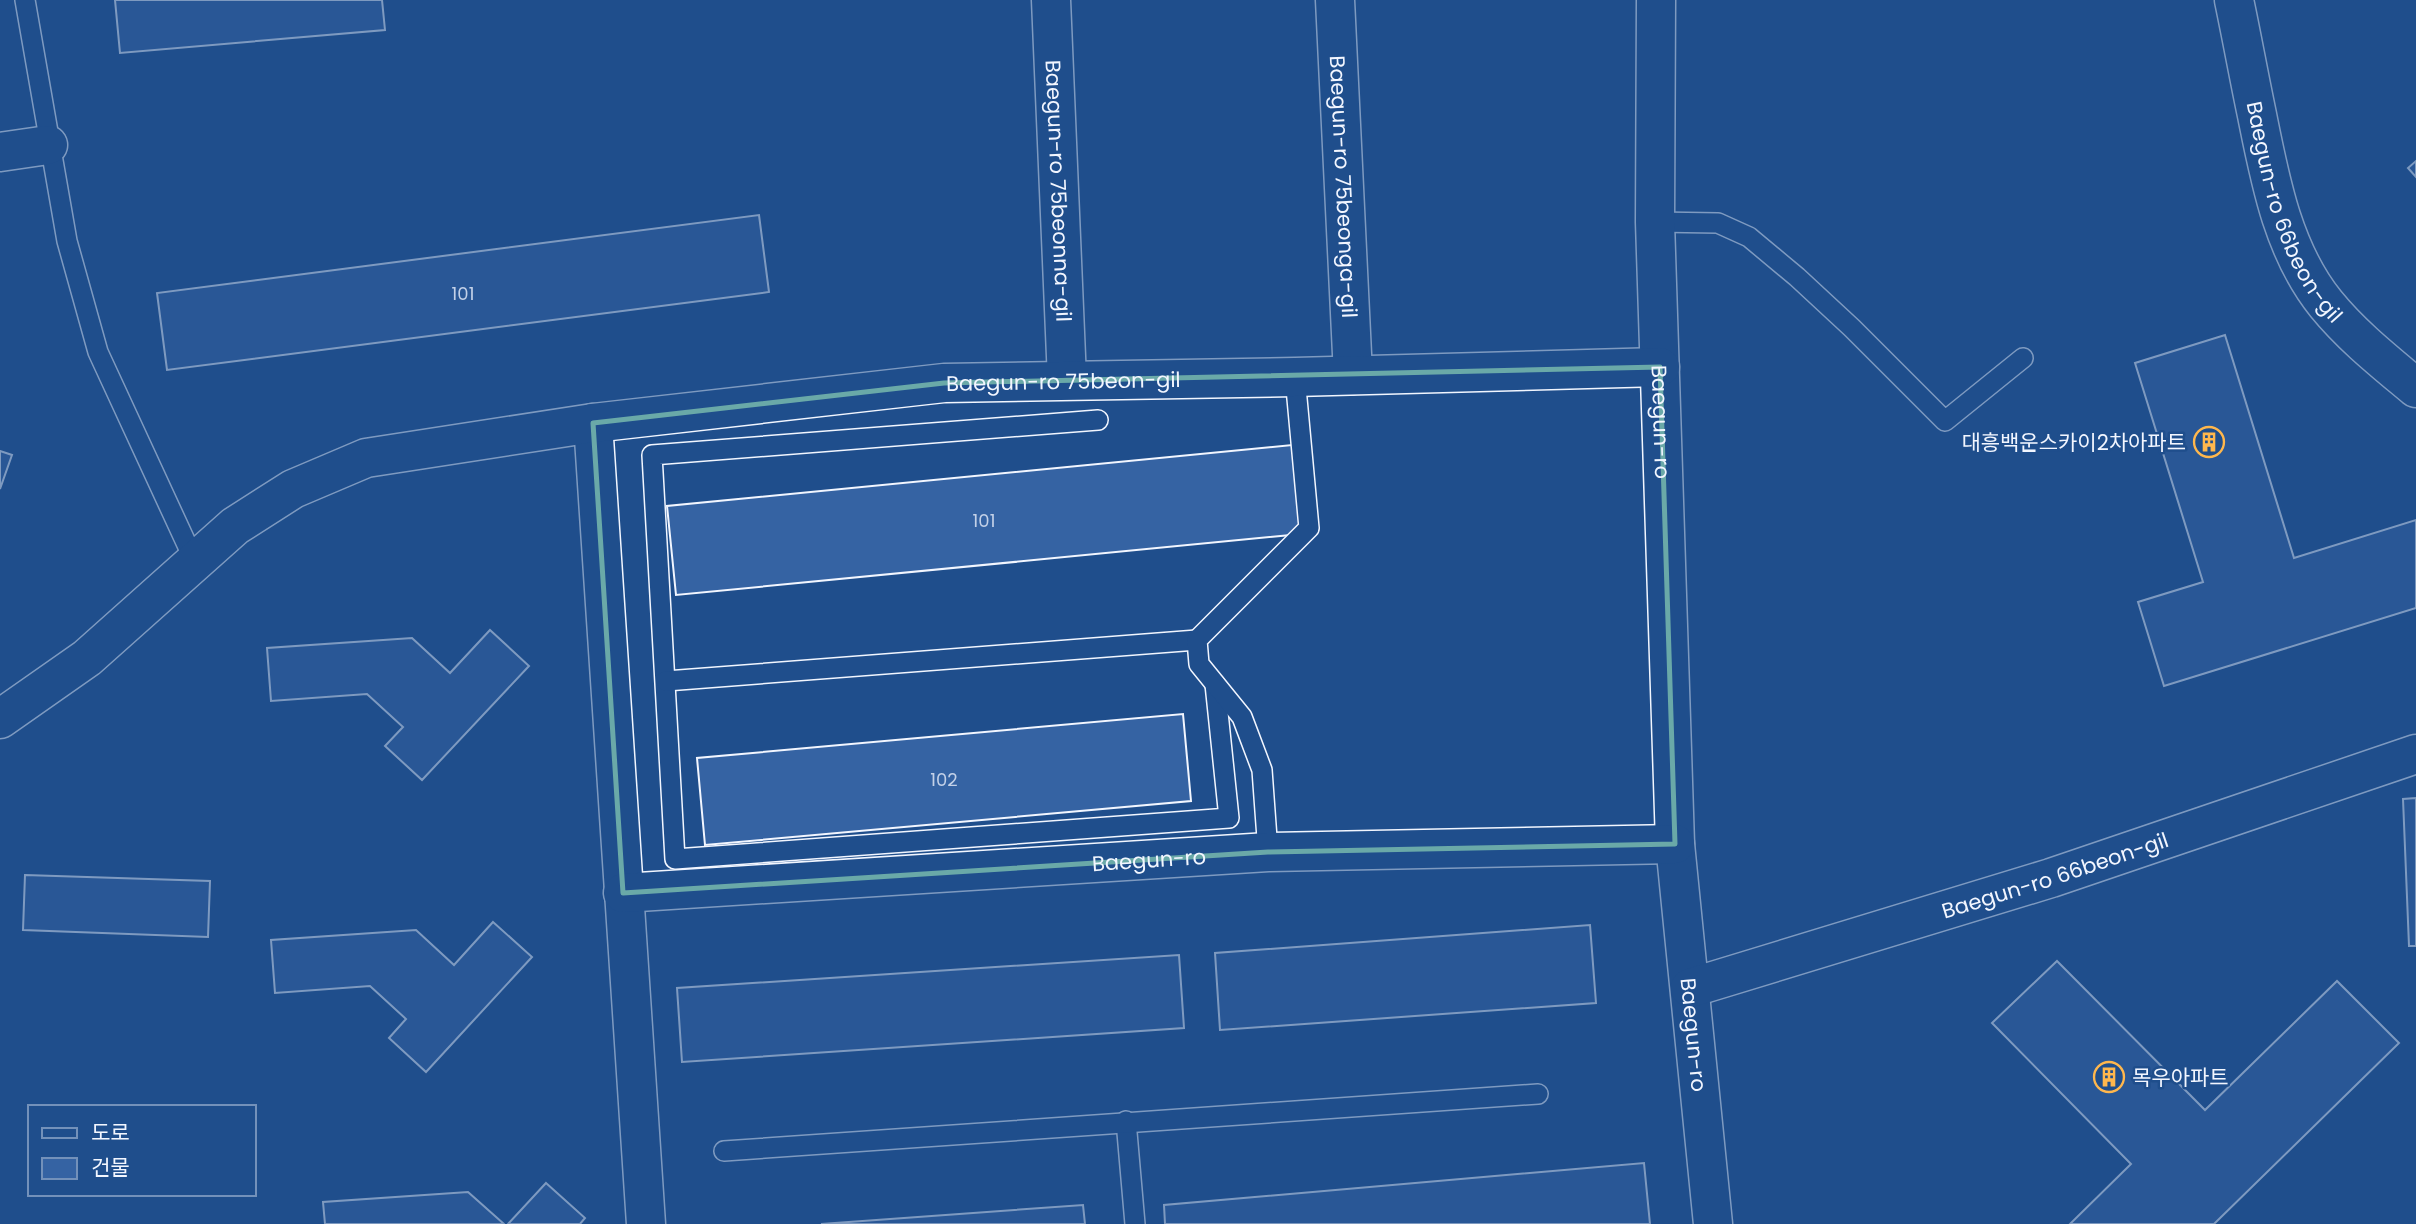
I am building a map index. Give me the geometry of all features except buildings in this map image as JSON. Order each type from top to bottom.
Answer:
[{"type":"street","name":"Baegun-ro 75beonna-gil","points":[[1051,0],[1067,380]]},
{"type":"street","name":"Baegun-ro 75beonga-gil","points":[[1335,0],[1353,375]]},
{"type":"street","name":"Baegun-ro","points":[[1656,0],[1655,222],[1675,844],[1713,1224]]},
{"type":"street","name":"Baegun-ro 66beon-gil","points":[[2234,0],[2268,171],[2284,227],[2296,253],[2325,302],[2344,324],[2416,387]]},
{"type":"street","points":[[0,152],[48,145]]},
{"type":"street","name":"Baegun-ro 75beon-gil","points":[[0,719],[87,658],[235,526],[293,489],[366,458],[593,423],[944,383],[1660,367]]},
{"type":"street","points":[[593,423],[646,1224]]},
{"type":"street","name":"Baegun-ro 66beon-gil","points":[[1690,988],[2052,878],[2416,754]]},
{"type":"street","name":"Baegun-ro","points":[[623,892],[1268,852],[1675,844]]},
{"type":"lane","points":[[25,0],[48,145],[67,241],[102,363],[195,562]]},
{"type":"lane","points":[[1655,222],[1718,223],[1749,237],[1852,328],[1945,421],[2023,358]]},
{"type":"lane","points":[[666,681],[1197,640],[1309,528],[1295,377]]},
{"type":"lane","points":[[1098,420],[652,455],[675,859],[1229,818],[1215,684]]},
{"type":"lane","points":[[1197,640],[1199,664],[1242,717],[1262,770],[1268,852]]},
{"type":"lane","points":[[724,1151],[1538,1094]]},
{"type":"lane","points":[[1126,1121],[1135,1224]]},
{"type":"highlighted area","points":[[1660,367],[1675,844],[1268,852],[623,893],[593,423],[944,383]]},
{"type":"place","name":"대흥백운스카이2차아파트","points":[[2209,442]]},
{"type":"place","name":"목우아파트","points":[[2109,1077]]}]
